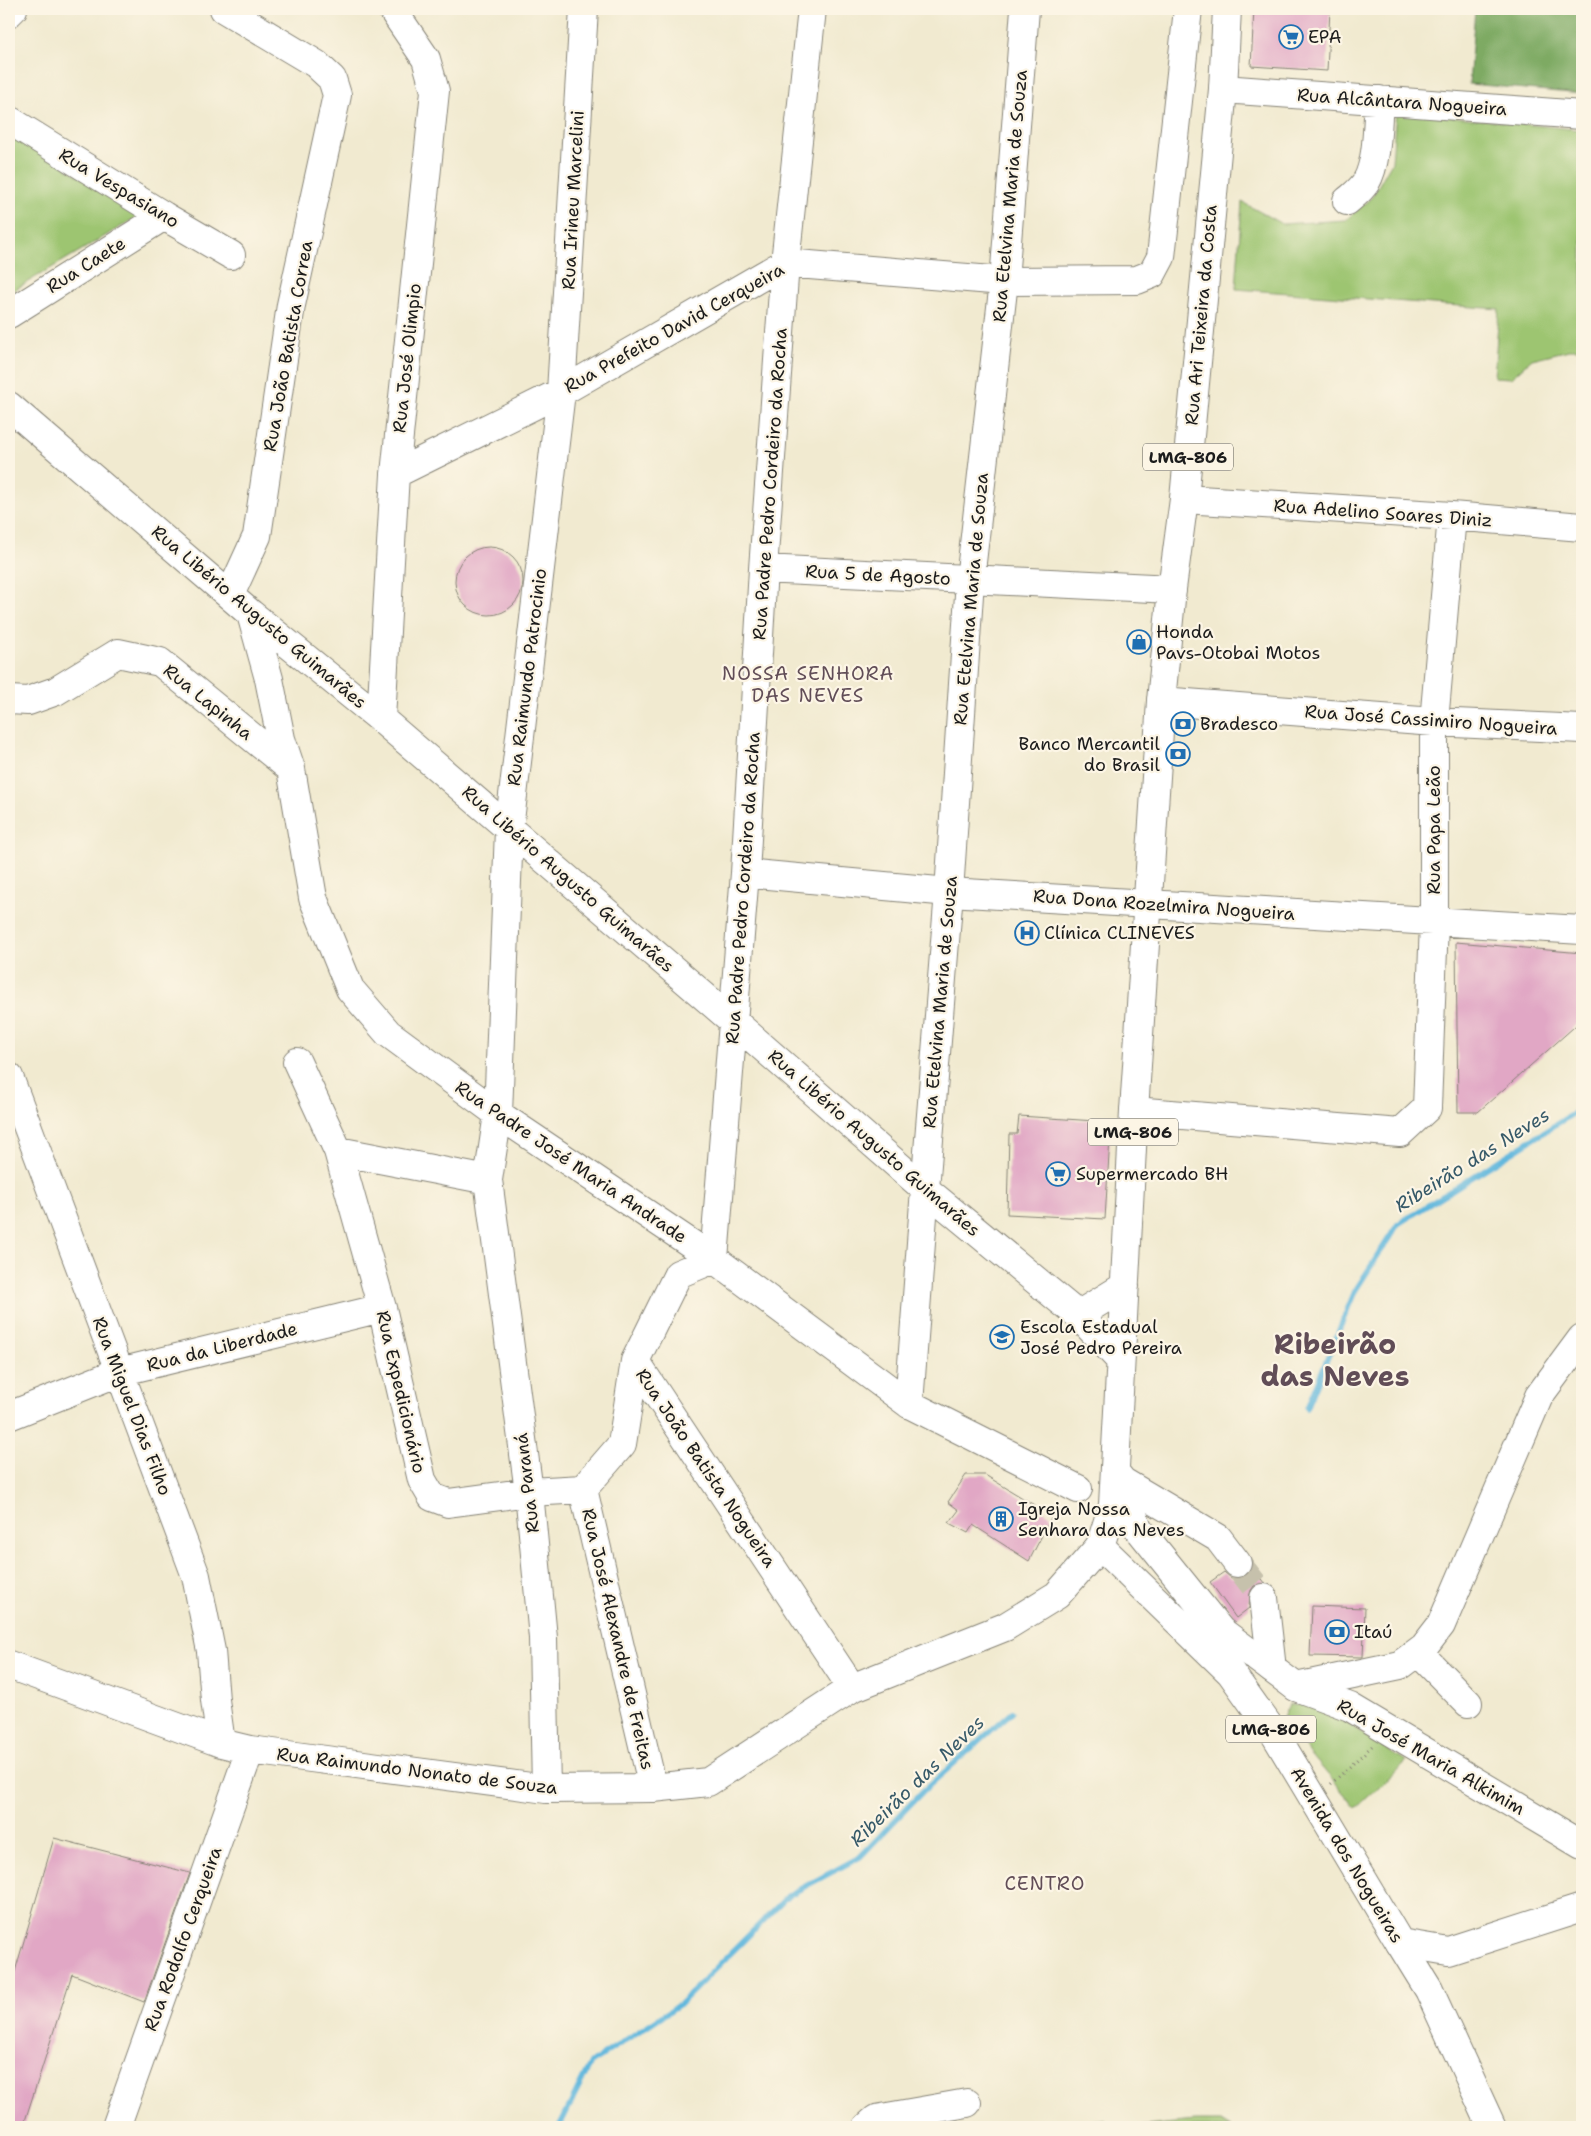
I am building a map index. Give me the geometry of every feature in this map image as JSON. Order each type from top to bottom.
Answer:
[{"type":"main road","points":[[9,13],[12,9]]},
{"type":"main road","name":"Rua João Batista Correa","points":[[224,9],[316,64],[332,79],[337,95],[291,305],[257,536],[230,595]]},
{"type":"main road","name":"Rua José Olimpio","points":[[381,719],[395,474],[435,91],[426,59],[392,9]]},
{"type":"main road","name":"Rua Irineu Marcelini","points":[[562,392],[584,9]]},
{"type":"main road","name":"Rua Padre Pedro Cordeiro da Rocha","points":[[714,1259],[746,873],[785,263],[812,9]]},
{"type":"main road","name":"Rua Etelvina Maria de Souza","points":[[909,1404],[949,892],[970,580],[1004,281],[1025,9]]},
{"type":"main road","name":"Rua Prefeito David Cerqueira","points":[[395,474],[562,392],[785,263],[1004,281],[1137,280],[1152,274],[1161,257],[1188,9]]},
{"type":"main road","name":"Rua Ari Teixeira da Costa","points":[[1100,1546],[1113,1507],[1118,1473],[1120,1360],[1146,904],[1161,701],[1172,589],[1184,499],[1223,88],[1226,9]]},
{"type":"main road","name":"Rua Alcântara Nogueira","points":[[1223,88],[1582,115]]},
{"type":"main road","points":[[1347,201],[1362,187],[1371,170],[1379,100]]},
{"type":"main road","name":"Rua Vespasiano","points":[[9,120],[231,255]]},
{"type":"main road","name":"Rua Caete","points":[[9,314],[164,216]]},
{"type":"main road","name":"Rua Raimundo Patrocinio","points":[[498,1114],[509,829],[562,392]]},
{"type":"main road","name":"Rua Libério Augusto Guimarães","points":[[9,406],[251,614],[381,719],[734,1021],[925,1190],[1078,1315],[1120,1360]]},
{"type":"main road","name":"Rua Adelino Soares Diniz","points":[[1184,499],[1452,516],[1582,527]]},
{"type":"main road","name":"Rua Papa Leão","points":[[1134,1111],[1400,1133],[1427,1108],[1434,922],[1434,722],[1452,516]]},
{"type":"main road","name":"Rua 5 de Agosto","points":[[764,569],[1172,589]]},
{"type":"main road","name":"Rua Padre José Maria Andrade","points":[[251,614],[269,679],[281,739],[291,769],[313,898],[350,988],[388,1033],[498,1114],[714,1259],[909,1404],[1078,1488]]},
{"type":"main road","name":"Rua Lapinha","points":[[9,700],[28,701],[56,691],[118,653],[160,662],[291,769]]},
{"type":"main road","points":[[269,679],[308,659]]},
{"type":"main road","name":"Rua José Cassimiro Nogueira","points":[[1161,701],[1434,722],[1582,729]]},
{"type":"main road","name":"Rua Dona Rozelmira Nogueira","points":[[746,873],[949,892],[1582,930]]},
{"type":"main road","name":"Rua Expedicionário","points":[[297,1062],[338,1151],[382,1308],[422,1480],[432,1497],[448,1503],[529,1492],[582,1489]]},
{"type":"main road","name":"Rua Miguel Dias Filho","points":[[9,1077],[196,1576],[211,1651],[221,1742]]},
{"type":"main road","name":"Rua Paraná","points":[[498,1114],[488,1180],[529,1492],[543,1638],[546,1789]]},
{"type":"main road","points":[[338,1151],[488,1180]]},
{"type":"main road","name":"Rua João Batista Nogueira","points":[[714,1259],[678,1274],[635,1361],[852,1688]]},
{"type":"main road","points":[[1078,1315],[1125,1286]]},
{"type":"main road","name":"Rua da Liberdade","points":[[9,1416],[119,1372],[382,1308]]},
{"type":"main road","points":[[1296,1687],[1400,1664],[1424,1647],[1441,1624],[1539,1396],[1582,1338]]},
{"type":"main road","points":[[582,1489],[622,1444],[635,1361]]},
{"type":"main road","points":[[1118,1473],[1218,1538],[1237,1563]]},
{"type":"main road","name":"Rua José Maria Alkimim","points":[[1118,1473],[1138,1528],[1221,1631],[1296,1687],[1350,1707],[1582,1845]]},
{"type":"main road","name":"Rua José Alexandre de Freitas","points":[[582,1489],[653,1788]]},
{"type":"main road","points":[[1100,1546],[1138,1528]]},
{"type":"main road","name":"Rua Raimundo Nonato de Souza","points":[[9,1665],[221,1742],[250,1750],[546,1789],[653,1788],[708,1782],[852,1688],[1005,1626],[1057,1595],[1100,1546]]},
{"type":"main road","name":"Avenida dos Nogueiras","points":[[1100,1546],[1231,1672],[1276,1736],[1429,1990],[1492,2127]]},
{"type":"main road","points":[[1264,1598],[1272,1669]]},
{"type":"main road","points":[[1418,1652],[1468,1703]]},
{"type":"main road","name":"Rua Rodolfo Cerqueira","points":[[116,2127],[250,1750]]},
{"type":"main road","points":[[1400,1943],[1448,1951],[1582,1908]]},
{"type":"main road","points":[[1429,1990],[1448,1951]]},
{"type":"main road","points":[[867,2127],[876,2119],[967,2103]]},
{"type":"path","points":[[1314,1800],[1389,1730]]},
{"type":"green space","points":[[1475,9],[1582,9],[1582,94],[1469,84]]},
{"type":"green space","points":[[1396,111],[1582,130],[1582,349],[1573,349],[1532,359],[1511,378],[1494,377],[1499,309],[1236,289],[1242,202],[1282,224],[1346,220],[1372,197],[1392,162]]},
{"type":"green space","points":[[9,130],[139,216],[9,293]]},
{"type":"green space","points":[[1289,1704],[1320,1705],[1406,1762],[1356,1808],[1282,1720]]},
{"type":"green space","points":[[1105,2119],[1106,2127],[1030,2127]]},
{"type":"green space","points":[[1195,2121],[1221,2121],[1231,2127],[1136,2127]]},
{"type":"building","name":"EPA","points":[[1254,9],[1330,9],[1327,71],[1251,66]]},
{"type":"building","points":[[489,547],[502,550],[513,557],[520,568],[523,581],[520,594],[513,605],[502,612],[489,615],[476,612],[465,605],[458,594],[455,581],[458,568],[465,557],[476,550]]},
{"type":"building","points":[[1456,942],[1582,953],[1582,1020],[1478,1112],[1458,1112]]},
{"type":"building","name":"Supermercado BH","points":[[1019,1116],[1111,1122],[1105,1219],[1007,1214],[1009,1134],[1017,1134]]},
{"type":"building","name":"Igreja Nossa Senhara das Neves","points":[[966,1475],[985,1475],[1052,1516],[1029,1561],[973,1525],[968,1533],[949,1523],[959,1510],[948,1502]]},
{"type":"building","points":[[1252,1565],[1265,1583],[1254,1586],[1250,1592],[1249,1608],[1236,1618],[1210,1582],[1224,1572],[1231,1578],[1246,1576]]},
{"type":"building","name":"Itaú","points":[[1312,1606],[1365,1608],[1363,1657],[1310,1656]]},
{"type":"building","points":[[54,1838],[190,1873],[144,2002],[72,1974],[23,2127],[9,2127],[9,1992]]},
{"type":"waterway","name":"Ribeirão das Neves","points":[[1307,1408],[1355,1291],[1398,1224],[1582,1108]]},
{"type":"waterway","name":"Ribeirão das Neves","points":[[559,2127],[591,2063],[680,2004],[789,1895],[860,1857],[923,1791],[1012,1712]]},
{"type":"tunnel","points":[[1237,1563],[1264,1598]]},
{"type":"place","name":"EPA","points":[[1291,37]]},
{"type":"place","name":"Honda Pavs-Otobai Motos","points":[[1139,642]]},
{"type":"place","name":"Bradesco","points":[[1183,724]]},
{"type":"place","name":"Banco Mercantil do Brasil","points":[[1178,754]]},
{"type":"place","name":"Clínica CLINEVES","points":[[1027,933]]},
{"type":"place","name":"Supermercado BH","points":[[1058,1174]]},
{"type":"place","name":"Escola Estadual José Pedro Pereira","points":[[1002,1337]]},
{"type":"place","name":"Igreja Nossa Senhara das Neves","points":[[1001,1519]]},
{"type":"place","name":"Itaú","points":[[1337,1632]]},
{"type":"district","name":"NOSSA SENHORA DAS NEVES","points":[[808,684]]},
{"type":"district","name":"Ribeirão das Neves","points":[[1335,1360]]},
{"type":"district","name":"CENTRO","points":[[1045,1883]]}]
